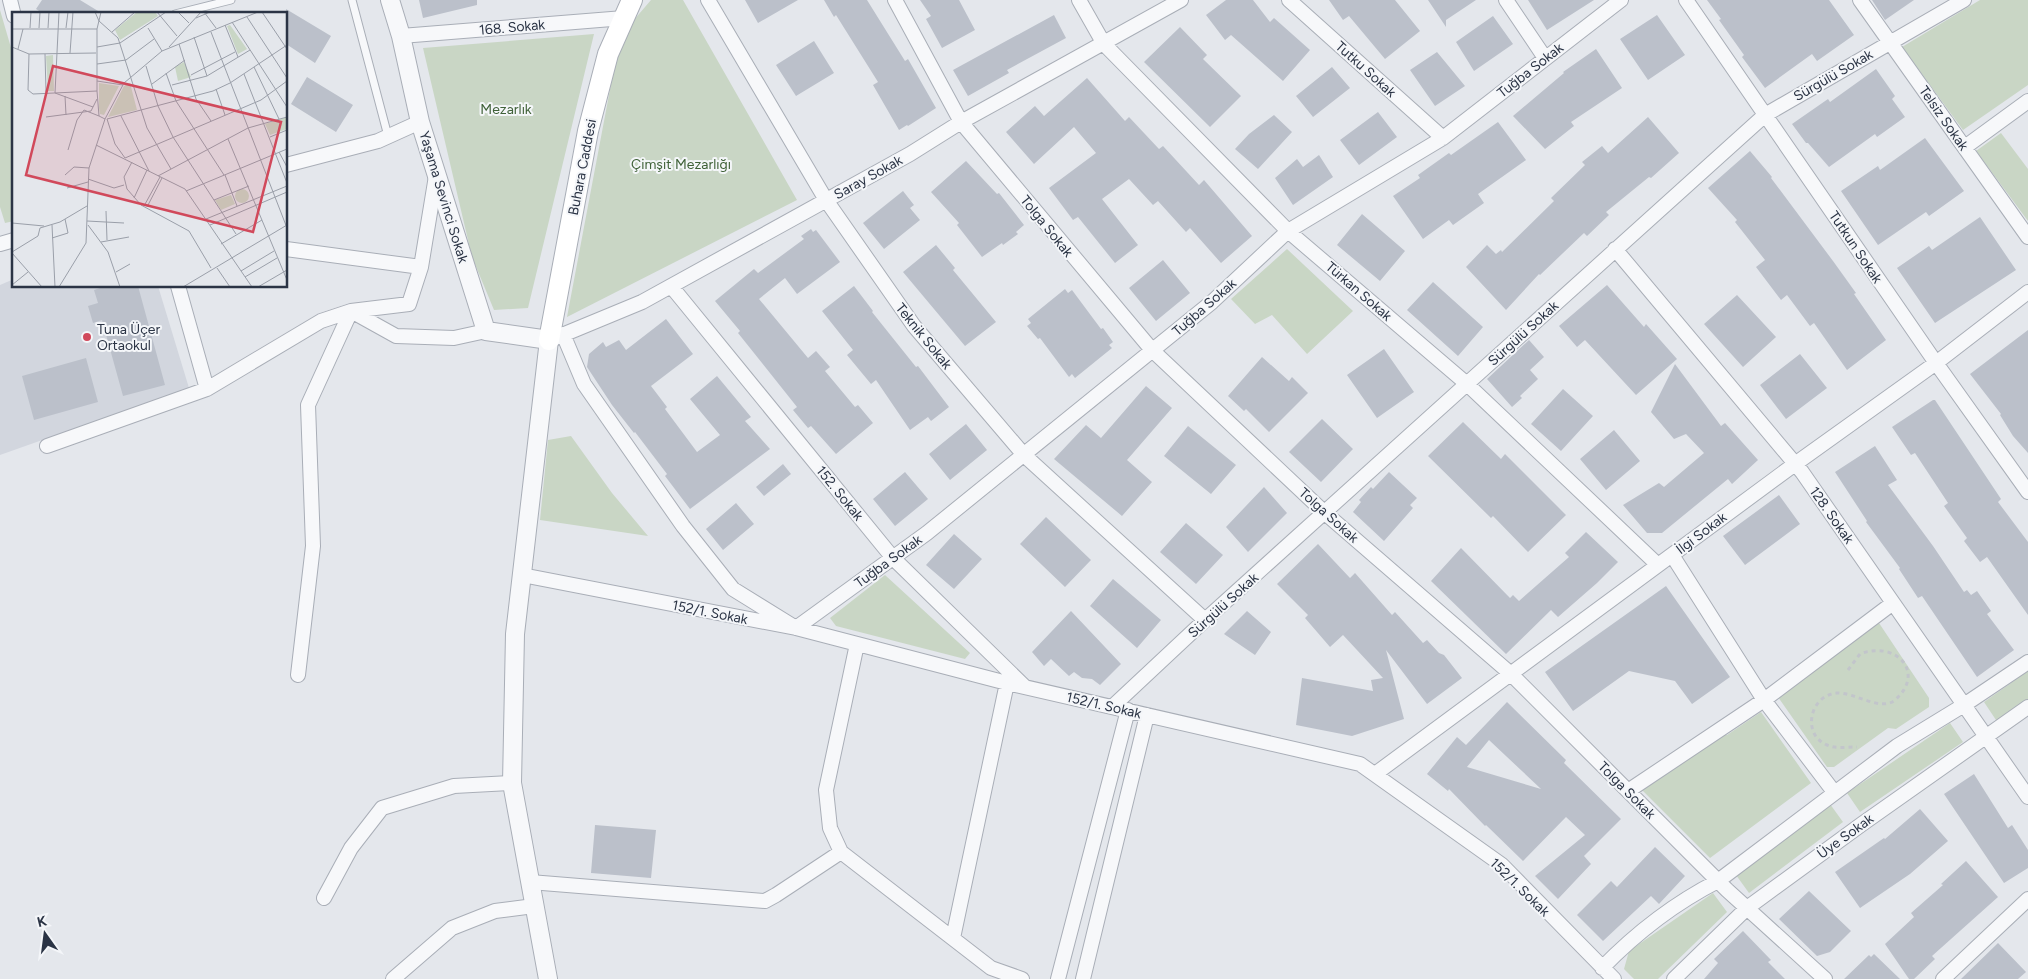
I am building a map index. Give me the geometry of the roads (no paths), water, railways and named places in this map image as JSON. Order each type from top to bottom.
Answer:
[{"type":"main road","name":"Buhara Caddesi","points":[[556,337],[588,131],[608,54],[632,0]]},
{"type":"street","name":"Yaşama Sevinci Sokak","points":[[390,0],[401,36],[420,122],[486,330]]},
{"type":"street","name":"Teknik Sokak","points":[[708,0],[826,200],[914,326],[1024,454],[1205,620]]},
{"type":"street","name":"Tolga Sokak","points":[[895,0],[961,122],[1152,350],[1325,513],[1511,674],[1718,881],[1825,979]]},
{"type":"street","name":"Türkan Sokak","points":[[1079,0],[1104,44],[1288,231],[1467,384],[1658,565]]},
{"type":"street","name":"Saray Sokak","points":[[556,337],[642,302],[910,154],[961,122],[1181,0]]},
{"type":"street","name":"Tutku Sokak","points":[[1289,0],[1443,138]]},
{"type":"street","points":[[1506,0],[1545,58]]},
{"type":"street","name":"Tuğba Sokak","points":[[796,628],[927,533],[1212,302],[1288,231],[1443,138],[1621,0]]},
{"type":"street","name":"Tutkun Sokak","points":[[1686,0],[1936,363],[2028,492]]},
{"type":"street","name":"Telsiz Sokak","points":[[1860,0],[2028,237]]},
{"type":"street","name":"Sürgülü Sokak","points":[[1112,706],[1765,114],[1964,0]]},
{"type":"street","name":"168. Sokak","points":[[401,36],[624,18]]},
{"type":"street","points":[[1965,147],[2028,101]]},
{"type":"street","points":[[288,164],[378,141],[420,122]]},
{"type":"street","points":[[47,446],[207,389],[321,321],[351,311],[409,304],[421,267],[436,172]]},
{"type":"street","points":[[288,249],[421,267]]},
{"type":"street","name":"128. Sokak","points":[[1615,249],[1795,464],[2028,797]]},
{"type":"street","name":"152. Sokak","points":[[671,286],[893,558],[1024,686]]},
{"type":"street","points":[[179,288],[207,389]]},
{"type":"street","name":"İlgi Sokak","points":[[1375,774],[1795,464],[1936,363],[2028,292]]},
{"type":"street","points":[[351,311],[396,336],[454,338],[486,330],[556,337]]},
{"type":"street","points":[[298,675],[313,546],[308,405],[351,311]]},
{"type":"street","points":[[548,979],[512,783],[515,634],[556,337]]},
{"type":"street","points":[[556,337],[584,384],[683,526],[733,589],[796,628]]},
{"type":"street","points":[[1672,555],[1764,700],[1834,792]]},
{"type":"street","name":"152/1. Sokak","points":[[522,575],[796,628],[1007,683],[1360,764],[1502,866],[1614,979]]},
{"type":"street","points":[[1628,791],[1764,700],[1893,603]]},
{"type":"street","points":[[857,644],[826,790],[830,828],[840,852],[991,968],[1022,979]]},
{"type":"street","points":[[1602,968],[1631,939],[1691,895],[1718,881],[1897,746],[1964,705],[2028,662]]},
{"type":"street","points":[[953,938],[1007,683]]},
{"type":"street","name":"Üye Sokak","points":[[1674,979],[1747,908],[2028,707]]},
{"type":"street","points":[[1058,979],[1128,710]]},
{"type":"street","points":[[1083,979],[1147,715]]},
{"type":"street","points":[[324,898],[351,848],[382,808],[454,786],[512,783]]},
{"type":"street","points":[[530,882],[765,901],[840,852]]},
{"type":"street","points":[[1943,979],[2028,899]]},
{"type":"street","points":[[393,979],[452,928],[494,911],[534,906]]},
{"type":"lane","points":[[183,12],[231,0]]},
{"type":"lane","points":[[352,0],[388,136]]},
{"type":"place","name":"Tuna Üçer Ortaokul","points":[[87,337]]},
{"type":"park label","name":"Mezarlık","points":[[506,109]]},
{"type":"park label","name":"Çimşit Mezarlığı","points":[[681,164]]}]
